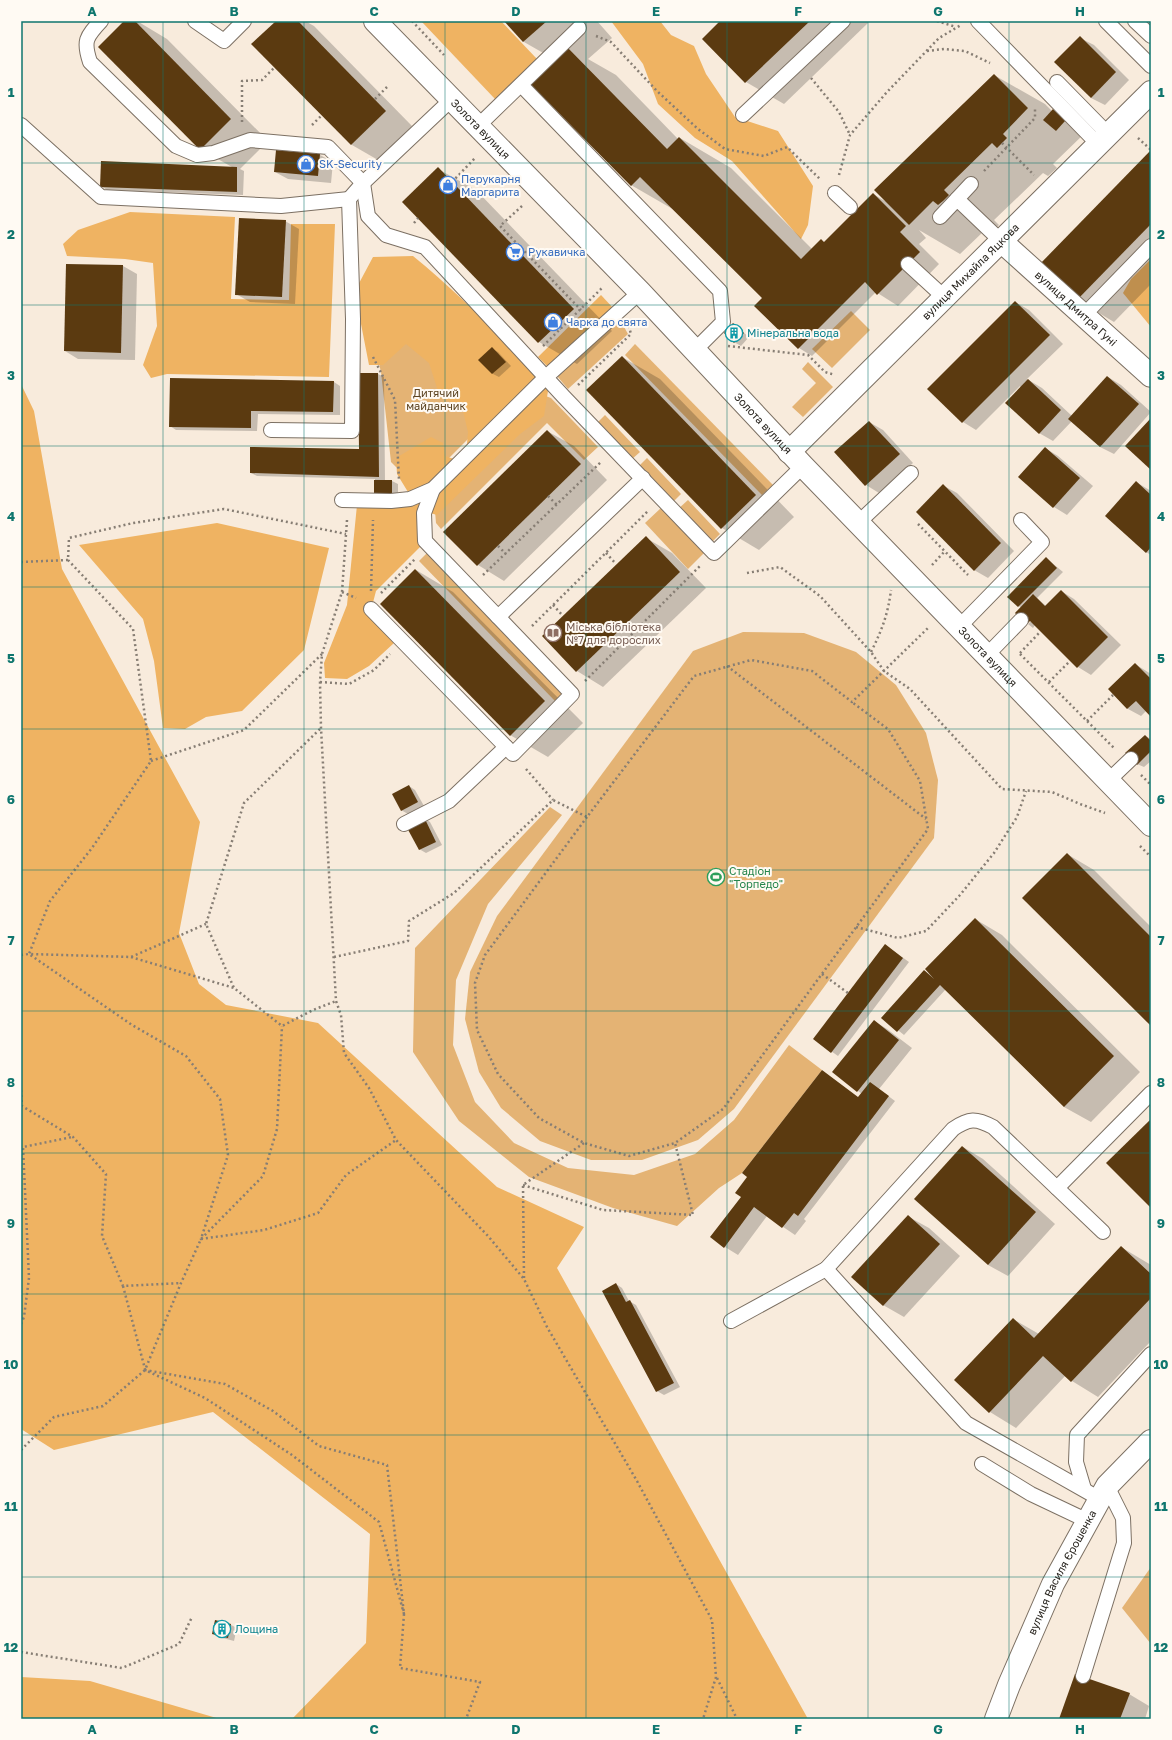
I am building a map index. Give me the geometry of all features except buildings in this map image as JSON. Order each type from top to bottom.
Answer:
[{"type":"street","name":"Золота вулиця","points":[[375,21],[640,292],[796,459],[1151,825]]},
{"type":"street","name":"вулиця Михайла Яцкова","points":[[796,459],[944,297],[1151,92]]},
{"type":"street","name":"вулиця Дмитра Гуні","points":[[1001,241],[1151,376]]},
{"type":"street","name":"вулиця Василя Єрошенка","points":[[996,1719],[1053,1584],[1088,1521],[1097,1491],[1151,1441]]},
{"type":"lane","points":[[101,21],[89,34],[85,48],[90,62],[176,146],[197,156],[213,153],[250,140],[328,147],[363,183],[368,216],[386,235],[425,247],[564,397],[714,553],[796,459]]},
{"type":"lane","points":[[195,21],[224,41],[244,21]]},
{"type":"lane","points":[[743,115],[843,21]]},
{"type":"lane","points":[[978,21],[1103,139]]},
{"type":"lane","points":[[1106,21],[1151,66]]},
{"type":"lane","points":[[1135,21],[1151,36]]},
{"type":"lane","points":[[478,126],[579,28]]},
{"type":"lane","points":[[1057,82],[1103,139]]},
{"type":"lane","points":[[521,85],[720,291],[723,322],[695,350]]},
{"type":"lane","points":[[21,125],[101,197],[281,206],[349,199],[363,183],[452,99]]},
{"type":"lane","points":[[940,217],[971,184]]},
{"type":"lane","points":[[835,193],[850,207]]},
{"type":"lane","points":[[271,430],[352,431],[354,319],[349,199]]},
{"type":"lane","points":[[957,199],[1001,241]]},
{"type":"lane","points":[[1084,316],[1151,246]]},
{"type":"lane","points":[[908,264],[944,297]]},
{"type":"lane","points":[[345,499],[410,499],[433,489],[546,377],[640,292]]},
{"type":"lane","points":[[858,523],[910,473]]},
{"type":"lane","points":[[498,617],[643,478]]},
{"type":"lane","points":[[404,824],[449,801],[572,694],[425,541],[424,513],[433,489]]},
{"type":"lane","points":[[959,627],[1042,542],[1021,520]]},
{"type":"lane","points":[[371,602],[403,641],[509,750]]},
{"type":"lane","points":[[987,655],[1021,620]]},
{"type":"lane","points":[[1108,781],[1131,759]]},
{"type":"lane","points":[[1057,1188],[1151,1093]]},
{"type":"lane","points":[[731,1321],[826,1268],[953,1128],[965,1120],[980,1120],[993,1127],[1104,1232]]},
{"type":"lane","points":[[826,1268],[966,1423],[1097,1491]]},
{"type":"lane","points":[[1083,1676],[1124,1543],[1123,1518],[1097,1491],[1076,1462],[1077,1434],[1151,1354]]},
{"type":"lane","points":[[982,1464],[1031,1494],[1088,1521]]},
{"type":"path","points":[[579,28],[611,42],[657,91],[698,129],[725,149],[764,156],[787,147],[835,193],[850,135],[887,92],[939,38],[956,27],[937,21]]},
{"type":"path","points":[[927,51],[944,49],[965,51],[996,66]]},
{"type":"path","points":[[237,127],[242,122],[242,81],[262,80],[274,68]]},
{"type":"path","points":[[810,77],[840,112],[850,135]]},
{"type":"path","points":[[375,99],[387,88]]},
{"type":"path","points":[[971,184],[1035,118],[1036,108]]},
{"type":"path","points":[[309,129],[321,116]]},
{"type":"path","points":[[1133,133],[1151,150]]},
{"type":"path","points":[[1002,143],[1036,177]]},
{"type":"path","points":[[452,182],[476,157]]},
{"type":"path","points":[[522,206],[500,226],[581,310]]},
{"type":"path","points":[[530,359],[602,288]]},
{"type":"path","points":[[557,325],[561,328]]},
{"type":"path","points":[[564,397],[631,334]]},
{"type":"path","points":[[724,345],[808,355],[825,372],[835,375]]},
{"type":"path","points":[[371,353],[395,400],[400,500]]},
{"type":"path","points":[[470,588],[614,449]]},
{"type":"path","points":[[548,496],[557,505]]},
{"type":"path","points":[[519,639],[662,498]]},
{"type":"path","points":[[345,499],[346,534],[342,592],[322,654],[320,682],[321,728],[336,1001],[341,1015],[344,1053],[369,1088],[396,1140],[488,1236],[524,1278],[547,1327],[637,1481],[712,1620],[716,1677],[703,1719]]},
{"type":"path","points":[[371,602],[373,500]]},
{"type":"path","points":[[151,761],[133,629],[68,560],[69,538],[133,523],[224,509],[346,534]]},
{"type":"path","points":[[918,524],[968,575]]},
{"type":"path","points":[[498,546],[506,554]]},
{"type":"path","points":[[932,565],[945,551]]},
{"type":"path","points":[[606,553],[616,564]]},
{"type":"path","points":[[572,694],[714,553]]},
{"type":"path","points":[[397,577],[418,556]]},
{"type":"path","points":[[21,562],[68,560]]},
{"type":"path","points":[[747,573],[780,567],[820,596],[872,652],[884,670],[910,689],[1002,789],[1026,792],[1052,792],[1109,814]]},
{"type":"path","points":[[872,652],[882,631],[888,610],[891,587]]},
{"type":"path","points":[[553,605],[563,616]]},
{"type":"path","points":[[852,702],[929,626]]},
{"type":"path","points":[[1020,653],[1040,632]]},
{"type":"path","points":[[320,682],[349,684],[374,670],[403,641]]},
{"type":"path","points":[[29,954],[50,901],[92,848],[151,761],[244,730],[322,654]]},
{"type":"path","points":[[751,660],[812,671],[852,702],[888,729],[920,780],[928,829],[723,1109],[675,1143],[629,1156],[584,1143],[539,1118],[498,1074],[477,1030],[475,983],[485,955],[587,817],[694,676],[751,660]]},
{"type":"path","points":[[1049,682],[1070,661]]},
{"type":"path","points":[[727,666],[926,820]]},
{"type":"path","points":[[1087,721],[1113,695]]},
{"type":"path","points":[[234,988],[206,924],[244,803],[321,728]]},
{"type":"path","points":[[509,750],[553,800],[587,817]]},
{"type":"path","points":[[856,927],[898,938],[926,931],[960,895],[994,853],[1017,817],[1026,792]]},
{"type":"path","points":[[334,958],[408,941],[409,921],[454,893],[553,800]]},
{"type":"path","points":[[131,957],[206,924]]},
{"type":"path","points":[[21,1450],[54,1418],[103,1406],[145,1370],[201,1239],[228,1155],[220,1099],[186,1056],[132,1025],[29,954]]},
{"type":"path","points":[[21,955],[131,957],[234,988],[282,1026]]},
{"type":"path","points":[[822,974],[848,993]]},
{"type":"path","points":[[282,1026],[313,1010],[336,1001]]},
{"type":"path","points":[[201,1239],[263,1176],[277,1129],[282,1026]]},
{"type":"path","points":[[21,1090],[22,1106],[73,1137],[106,1174],[102,1236],[123,1286],[145,1370]]},
{"type":"path","points":[[21,1324],[24,1317],[29,1278],[22,1147],[73,1137]]},
{"type":"path","points":[[201,1239],[264,1230],[318,1213],[346,1175],[396,1140]]},
{"type":"path","points":[[523,1185],[584,1143]]},
{"type":"path","points":[[523,1185],[603,1210],[693,1215],[675,1143]]},
{"type":"path","points":[[523,1185],[524,1278]]},
{"type":"path","points":[[123,1286],[181,1283]]},
{"type":"path","points":[[145,1370],[225,1384],[273,1411],[319,1446],[387,1465],[404,1614],[400,1668],[480,1682],[466,1719]]},
{"type":"path","points":[[145,1370],[205,1398],[292,1455],[379,1522],[404,1614]]},
{"type":"path","points":[[21,1652],[122,1668],[179,1644],[192,1617]]},
{"type":"path","points":[[716,1677],[737,1719]]},
{"type":"green space","name":"Дитячий майданчик","points":[[402,290],[507,400],[418,489],[391,462],[381,372],[371,331]]},
{"type":"green space","points":[[851,311],[870,330],[832,368],[812,349]]},
{"type":"green space","points":[[619,318],[628,334],[568,389],[557,376]]},
{"type":"green space","points":[[635,344],[773,485],[762,495],[625,355]]},
{"type":"green space","points":[[808,362],[833,387],[803,417],[792,407],[816,383],[802,369]]},
{"type":"green space","points":[[543,395],[551,398],[598,447],[584,460],[547,423],[441,529],[436,523],[435,511]]},
{"type":"green space","points":[[605,415],[640,452],[631,460],[596,424]]},
{"type":"green space","points":[[647,458],[681,494],[672,503],[637,468]]},
{"type":"green space","points":[[688,500],[720,534],[710,544],[677,510]]},
{"type":"green space","points":[[662,507],[705,552],[688,569],[645,523]]},
{"type":"green space","points":[[430,550],[565,691],[555,701],[419,561]]},
{"type":"green space","name":"Стадіон \"Торпедо\"","points":[[743,632],[804,633],[856,652],[896,685],[926,733],[938,780],[934,838],[734,1109],[698,1140],[642,1160],[591,1160],[540,1141],[501,1108],[479,1072],[465,1019],[470,972],[497,916],[693,651]]},
{"type":"green space","points":[[550,807],[562,815],[488,904],[456,980],[453,1045],[475,1102],[514,1143],[568,1168],[634,1175],[695,1154],[734,1120],[789,1045],[822,1070],[742,1173],[719,1188],[677,1226],[613,1208],[529,1177],[459,1121],[413,1052],[415,948]]},
{"type":"green space","points":[[1151,1567],[1151,1644],[1122,1608]]},
{"type":"shaded area","points":[[421,21],[501,21],[537,59],[495,99]]},
{"type":"shaded area","points":[[611,21],[660,21],[671,35],[694,46],[706,74],[735,117],[778,131],[813,186],[808,225],[801,239],[732,161],[695,138],[658,104],[643,64]]},
{"type":"shaded area","points":[[130,212],[235,217],[231,299],[289,300],[291,224],[335,224],[329,377],[167,374],[151,378],[143,365],[157,326],[153,263],[125,259],[67,256],[63,244],[78,230]]},
{"type":"shaded area","points":[[413,256],[484,320],[548,391],[544,416],[520,434],[437,515],[427,512],[426,495],[408,492],[397,474],[396,458],[431,437],[443,443],[445,456],[454,459],[467,444],[468,432],[463,411],[439,394],[429,363],[406,344],[383,365],[369,365],[361,324],[357,287],[373,257]]},
{"type":"shaded area","points":[[1151,259],[1151,327],[1123,293],[1131,279]]},
{"type":"shaded area","points":[[601,295],[614,309],[551,370],[538,357]]},
{"type":"shaded area","points":[[21,384],[34,411],[62,569],[200,822],[179,933],[199,984],[226,1005],[318,1023],[497,1187],[584,1227],[557,1268],[808,1719],[292,1719],[366,1643],[370,1534],[213,1412],[54,1450],[21,1429]]},
{"type":"shaded area","points":[[426,497],[421,546],[376,591],[370,614],[394,643],[369,666],[347,679],[325,678],[324,663],[347,605],[357,505]]},
{"type":"shaded area","points":[[217,523],[329,548],[304,650],[242,711],[206,717],[185,729],[163,728],[154,661],[143,619],[79,545]]},
{"type":"shaded area","points":[[21,1677],[90,1681],[220,1719],[21,1719]]},
{"type":"place","name":"SK-Security","points":[[306,164]]},
{"type":"place","name":"Перукарня Маргарита","points":[[448,185]]},
{"type":"place","name":"Рукавичка","points":[[515,252]]},
{"type":"place","name":"Чарка до свята","points":[[553,322]]},
{"type":"place","name":"Мінеральна вода","points":[[734,333]]},
{"type":"place","name":"Міська бібліотека №7 для дорослих","points":[[553,633]]},
{"type":"place","name":"Стадіон \"Торпедо\"","points":[[716,877]]},
{"type":"place","name":"Лощина","points":[[222,1629]]}]
